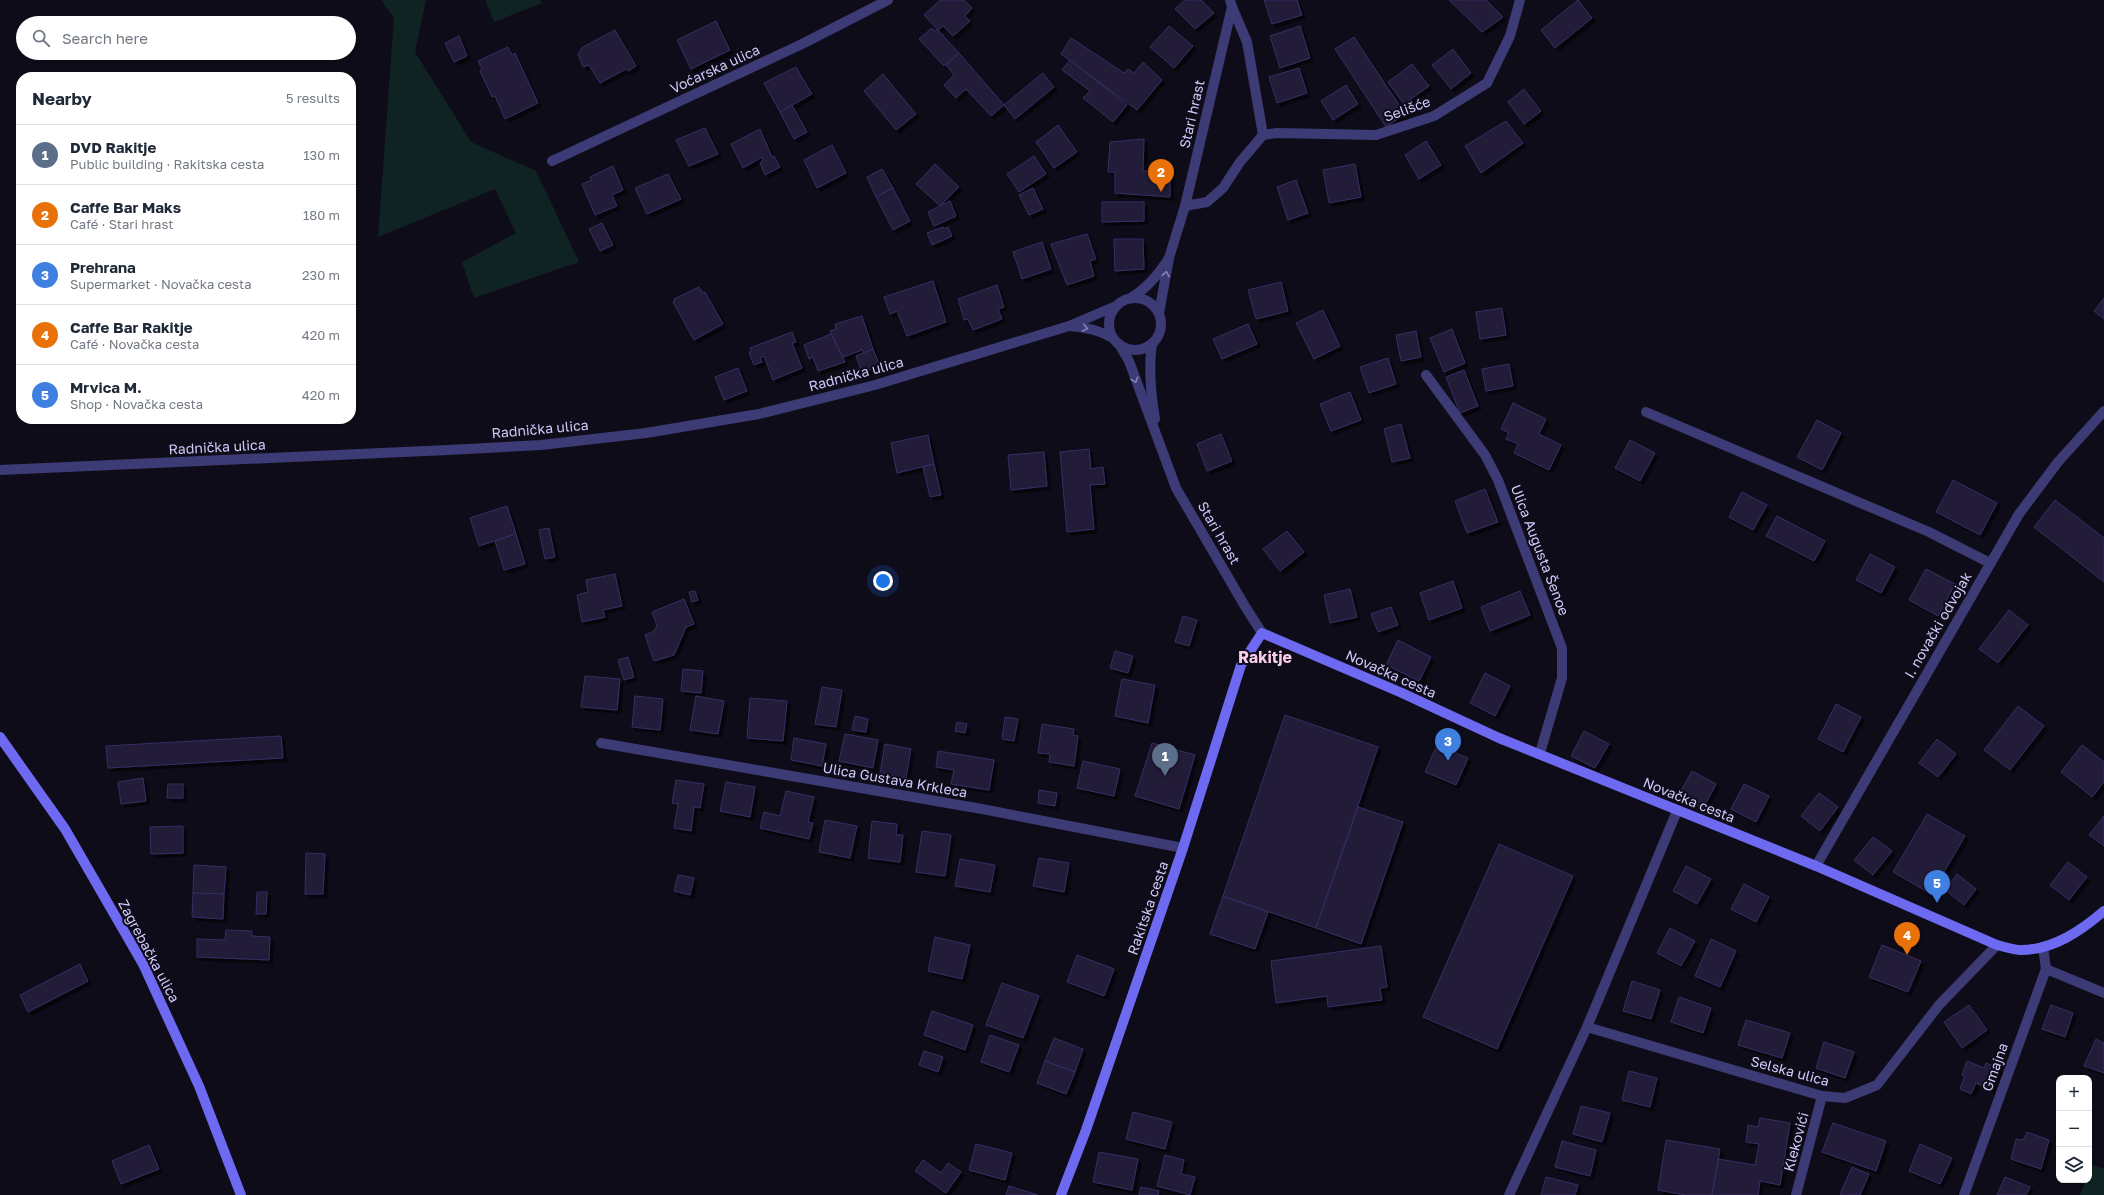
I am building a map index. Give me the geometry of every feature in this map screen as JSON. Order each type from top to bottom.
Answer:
[{"type":"street","name":"Voćarska ulica","points":[[552,161],[802,44],[888,0]]},
{"type":"street","name":"Selišće","points":[[1263,136],[1277,133],[1376,135],[1434,116],[1487,83],[1510,36],[1520,0]]},
{"type":"street","points":[[1185,206],[1207,202],[1223,188],[1240,162],[1263,136],[1246,42],[1231,4]]},
{"type":"street","name":"Stari hrast","points":[[1159,313],[1169,258],[1185,206],[1231,4]]},
{"type":"street","name":"Stari hrast","points":[[1131,298],[1146,288],[1157,276],[1169,258]]},
{"type":"street","points":[[1131,298],[1147,300],[1159,313],[1161,330],[1158,338],[1152,344],[1135,350],[1116,341],[1109,322],[1116,306],[1131,298]]},
{"type":"street","name":"Radnička ulica","points":[[0,470],[541,445],[646,433],[759,414],[875,385],[1069,326],[1116,306]]},
{"type":"street","name":"Radnička ulica","points":[[1069,326],[1086,327],[1100,331],[1116,341]]},
{"type":"street","name":"Stari hrast","points":[[1116,341],[1129,361],[1176,488],[1262,633]]},
{"type":"street","name":"Stari hrast","points":[[1152,344],[1150,358],[1151,398],[1159,443]]},
{"type":"street","name":"Ulica Augusta Šenoe","points":[[1426,375],[1485,455],[1498,480],[1562,648],[1562,678],[1540,753]]},
{"type":"street","name":"I. novački odvojak","points":[[1816,866],[2019,514],[2058,462],[2104,411]]},
{"type":"street","points":[[1646,412],[1929,532],[1990,563]]},
{"type":"street","name":"Novačka cesta","points":[[1262,633],[1402,693],[1499,738],[1540,753],[1677,811],[1816,866],[1997,945],[2021,950],[2043,947],[2062,940],[2085,928],[2104,911]]},
{"type":"street","name":"Rakitska cesta","points":[[1061,1195],[1086,1130],[1183,848],[1241,665],[1262,633]]},
{"type":"street","name":"Zagrebačka ulica","points":[[0,737],[65,829],[143,964],[199,1086],[241,1195]]},
{"type":"street","name":"Ulica Gustava Krkleca","points":[[601,743],[982,809],[1183,848]]},
{"type":"street","points":[[1509,1195],[1587,1027],[1677,811]]},
{"type":"street","name":"Selska ulica","points":[[1587,1027],[1822,1096],[1845,1098],[1877,1085],[1939,1005],[1997,945]]},
{"type":"street","name":"Gmajna","points":[[1964,1195],[2046,969],[2043,947]]},
{"type":"street","points":[[2046,969],[2104,993]]},
{"type":"street","name":"Klekovići","points":[[1796,1195],[1822,1096]]},
{"type":"green space","points":[[381,0],[426,0],[415,52],[471,142],[536,171],[579,262],[474,298],[462,262],[516,233],[495,189],[378,237],[394,18]]},
{"type":"green space","points":[[485,0],[540,0],[542,3],[494,22]]},
{"type":"green space","points":[[2092,1165],[2104,1169],[2104,1195],[2080,1195],[2085,1183],[2092,1183]]},
{"type":"building","points":[[940,0],[964,0],[972,8],[965,16],[970,21],[953,36],[943,26],[938,30],[924,15]]},
{"type":"building","points":[[1185,0],[1201,0],[1214,13],[1195,29],[1175,9]]},
{"type":"building","points":[[1264,0],[1297,0],[1302,15],[1272,24]]},
{"type":"building","points":[[1449,0],[1486,0],[1503,17],[1482,32]]},
{"type":"building","points":[[1578,0],[1592,18],[1555,48],[1541,30]]},
{"type":"building","points":[[716,21],[730,50],[691,69],[677,40]]},
{"type":"building","points":[[1169,26],[1193,46],[1174,68],[1150,47]]},
{"type":"building","points":[[1300,26],[1310,58],[1280,68],[1270,36]]},
{"type":"building","points":[[932,28],[934,31],[938,30],[959,53],[944,66],[919,39]]},
{"type":"building","points":[[615,30],[636,66],[628,71],[626,69],[600,83],[589,65],[583,67],[578,54],[583,47]]},
{"type":"building","points":[[459,36],[467,56],[454,62],[445,43]]},
{"type":"building","points":[[1354,37],[1405,114],[1386,127],[1335,49]]},
{"type":"building","points":[[1071,38],[1124,73],[1128,69],[1134,73],[1143,62],[1162,80],[1137,110],[1061,54]]},
{"type":"building","points":[[508,47],[512,55],[515,53],[538,103],[505,119],[495,96],[492,97],[480,71],[482,69],[478,61]]},
{"type":"building","points":[[1453,49],[1471,73],[1451,89],[1432,65]]},
{"type":"building","points":[[959,53],[1004,105],[991,116],[966,89],[956,98],[944,85],[954,75],[946,65]]},
{"type":"building","points":[[1070,60],[1127,105],[1113,122],[1083,98],[1090,91],[1062,70]]},
{"type":"building","points":[[1412,64],[1429,86],[1404,104],[1388,82]]},
{"type":"building","points":[[796,67],[812,94],[780,112],[764,83]]},
{"type":"building","points":[[1299,68],[1307,93],[1277,103],[1269,77]]},
{"type":"building","points":[[1043,73],[1054,87],[1015,119],[1004,105]]},
{"type":"building","points":[[883,74],[916,114],[896,130],[864,91]]},
{"type":"building","points":[[1346,85],[1358,104],[1333,120],[1321,101]]},
{"type":"building","points":[[1524,89],[1541,111],[1524,124],[1508,102]]},
{"type":"building","points":[[792,105],[807,132],[794,139],[780,112]]},
{"type":"building","points":[[1506,121],[1523,143],[1481,173],[1465,146]]},
{"type":"building","points":[[1058,125],[1077,152],[1054,168],[1036,142]]},
{"type":"building","points":[[705,128],[718,154],[689,166],[676,140]]},
{"type":"building","points":[[760,129],[772,157],[774,156],[780,167],[765,175],[760,163],[763,160],[762,157],[743,168],[731,144]]},
{"type":"building","points":[[1144,139],[1143,171],[1153,171],[1155,167],[1165,166],[1170,174],[1170,197],[1115,193],[1115,172],[1108,172],[1110,142]]},
{"type":"building","points":[[1426,141],[1441,165],[1419,179],[1405,155]]},
{"type":"building","points":[[832,145],[846,173],[817,188],[804,160]]},
{"type":"building","points":[[1034,156],[1046,174],[1019,192],[1007,174]]},
{"type":"building","points":[[935,164],[959,187],[940,206],[916,184]]},
{"type":"building","points":[[1355,164],[1361,197],[1329,203],[1323,170]]},
{"type":"building","points":[[613,166],[623,190],[612,195],[617,206],[595,215],[582,184],[592,180],[590,177]]},
{"type":"building","points":[[882,169],[893,188],[876,197],[867,177]]},
{"type":"building","points":[[668,174],[681,199],[647,214],[635,188]]},
{"type":"building","points":[[1296,180],[1308,213],[1288,220],[1277,187]]},
{"type":"building","points":[[893,188],[910,221],[893,230],[876,197]]},
{"type":"building","points":[[1033,188],[1043,209],[1029,215],[1019,195]]},
{"type":"building","points":[[950,201],[956,216],[934,226],[928,212]]},
{"type":"building","points":[[1102,202],[1144,202],[1144,221],[1102,222]]},
{"type":"building","points":[[602,223],[613,245],[600,251],[589,229]]},
{"type":"building","points":[[943,227],[944,229],[948,227],[952,236],[932,245],[927,233]]},
{"type":"building","points":[[1087,234],[1096,259],[1090,261],[1094,276],[1067,285],[1051,244]]},
{"type":"building","points":[[1114,239],[1143,239],[1144,269],[1115,271]]},
{"type":"building","points":[[1042,242],[1051,269],[1022,279],[1013,252]]},
{"type":"building","points":[[933,281],[946,322],[907,336],[897,311],[890,314],[884,297]]},
{"type":"building","points":[[1281,282],[1288,311],[1256,319],[1248,290]]},
{"type":"building","points":[[997,285],[1004,307],[998,309],[1002,319],[973,330],[968,319],[964,320],[958,299]]},
{"type":"building","points":[[699,287],[703,293],[705,292],[723,324],[694,340],[673,302],[675,301],[674,299]]},
{"type":"building","points":[[2104,298],[2104,319],[2094,311]]},
{"type":"building","points":[[1502,308],[1506,335],[1480,339],[1476,312]]},
{"type":"building","points":[[1323,310],[1340,346],[1314,359],[1296,323]]},
{"type":"building","points":[[862,316],[873,349],[864,353],[862,350],[843,357],[830,331],[836,329],[835,324]]},
{"type":"building","points":[[1248,324],[1257,344],[1222,359],[1213,339]]},
{"type":"building","points":[[1452,329],[1465,363],[1444,372],[1430,338]]},
{"type":"building","points":[[1416,331],[1421,357],[1401,361],[1396,335]]},
{"type":"building","points":[[792,332],[796,342],[792,343],[802,368],[773,380],[764,356],[760,358],[762,362],[754,365],[749,353],[751,352],[750,348]]},
{"type":"building","points":[[831,334],[845,362],[818,371],[813,357],[809,359],[804,345]]},
{"type":"building","points":[[873,349],[880,366],[862,373],[856,356]]},
{"type":"building","points":[[1388,358],[1396,384],[1369,393],[1360,367]]},
{"type":"building","points":[[1509,364],[1513,386],[1486,391],[1482,369]]},
{"type":"building","points":[[738,368],[747,391],[724,400],[715,377]]},
{"type":"building","points":[[1464,370],[1478,406],[1460,413],[1446,377]]},
{"type":"building","points":[[1350,392],[1361,420],[1331,431],[1320,404]]},
{"type":"building","points":[[1513,403],[1546,419],[1539,434],[1561,445],[1549,470],[1514,453],[1518,444],[1506,439],[1509,433],[1501,429]]},
{"type":"building","points":[[1817,420],[1841,433],[1822,470],[1797,457]]},
{"type":"building","points":[[1401,424],[1410,458],[1392,462],[1384,429]]},
{"type":"building","points":[[1221,434],[1232,461],[1207,471],[1197,444]]},
{"type":"building","points":[[928,435],[934,464],[897,473],[891,443]]},
{"type":"building","points":[[1630,440],[1655,453],[1640,481],[1615,468]]},
{"type":"building","points":[[1089,449],[1091,469],[1103,467],[1105,484],[1090,485],[1094,529],[1067,532],[1060,452]]},
{"type":"building","points":[[1044,452],[1047,486],[1011,490],[1008,455]]},
{"type":"building","points":[[934,464],[941,495],[930,497],[923,467]]},
{"type":"building","points":[[1953,480],[1997,503],[1980,535],[1936,512]]},
{"type":"building","points":[[1485,489],[1498,522],[1467,533],[1455,501]]},
{"type":"building","points":[[1742,492],[1767,505],[1753,530],[1729,517]]},
{"type":"building","points":[[2055,500],[2104,538],[2104,582],[2034,527]]},
{"type":"building","points":[[507,506],[516,534],[479,546],[470,518]]},
{"type":"building","points":[[1777,516],[1825,541],[1814,561],[1766,536]]},
{"type":"building","points":[[549,528],[555,557],[545,559],[539,530]]},
{"type":"building","points":[[1287,531],[1304,552],[1280,571],[1263,549]]},
{"type":"building","points":[[516,534],[525,564],[504,570],[495,541]]},
{"type":"building","points":[[1870,554],[1895,567],[1881,593],[1856,580]]},
{"type":"building","points":[[1926,569],[1955,584],[1938,616],[1909,600]]},
{"type":"building","points":[[615,574],[622,606],[603,610],[605,617],[582,622],[577,595],[588,592],[586,580]]},
{"type":"building","points":[[1453,581],[1462,608],[1429,620],[1420,593]]},
{"type":"building","points":[[1350,589],[1357,617],[1330,623],[1324,595]]},
{"type":"building","points":[[695,591],[698,600],[692,602],[689,592]]},
{"type":"building","points":[[1520,591],[1530,615],[1490,631],[1481,607]]},
{"type":"building","points":[[684,599],[694,624],[686,627],[674,655],[654,661],[645,635],[654,631],[657,626],[652,612]]},
{"type":"building","points":[[1391,607],[1398,625],[1378,632],[1371,614]]},
{"type":"building","points":[[2009,610],[2028,625],[1998,663],[1979,649]]},
{"type":"building","points":[[1183,616],[1197,620],[1189,646],[1175,642]]},
{"type":"building","points":[[1398,640],[1431,657],[1419,681],[1386,665]]},
{"type":"building","points":[[1115,651],[1133,656],[1128,673],[1110,668]]},
{"type":"building","points":[[628,657],[634,677],[624,680],[618,660]]},
{"type":"building","points":[[683,669],[703,671],[701,693],[681,691]]},
{"type":"building","points":[[1485,673],[1510,686],[1495,716],[1470,703]]},
{"type":"building","points":[[585,676],[620,679],[617,710],[581,707]]},
{"type":"building","points":[[1122,679],[1155,685],[1148,723],[1115,716]]},
{"type":"building","points":[[822,687],[842,690],[836,727],[815,724]]},
{"type":"building","points":[[635,696],[663,699],[660,730],[632,727]]},
{"type":"building","points":[[696,696],[724,701],[718,734],[690,730]]},
{"type":"building","points":[[750,698],[787,701],[783,741],[747,738]]},
{"type":"building","points":[[1836,704],[1861,717],[1843,752],[1818,739]]},
{"type":"building","points":[[2018,706],[2044,726],[2010,770],[1984,750]]},
{"type":"building","points":[[1285,715],[1378,747],[1316,928],[1223,896]]},
{"type":"building","points":[[855,716],[868,719],[866,732],[852,730]]},
{"type":"building","points":[[1005,717],[1018,719],[1014,741],[1002,739]]},
{"type":"building","points":[[957,722],[967,724],[965,733],[955,731]]},
{"type":"building","points":[[1042,724],[1074,729],[1073,735],[1078,736],[1074,766],[1049,762],[1050,754],[1038,753]]},
{"type":"building","points":[[1584,731],[1609,744],[1595,768],[1571,756]]},
{"type":"building","points":[[845,734],[878,740],[873,768],[839,761]]},
{"type":"building","points":[[281,736],[283,758],[108,768],[106,746]]},
{"type":"building","points":[[794,738],[826,744],[822,766],[791,760]]},
{"type":"building","points":[[1937,739],[1956,754],[1938,777],[1919,763]]},
{"type":"building","points":[[1152,743],[1195,755],[1179,809],[1135,796]]},
{"type":"building","points":[[885,744],[911,749],[906,778],[880,773]]},
{"type":"building","points":[[1437,745],[1468,758],[1456,785],[1425,772]]},
{"type":"building","points":[[2082,745],[2104,762],[2104,782],[2092,797],[2061,772]]},
{"type":"building","points":[[938,751],[994,760],[989,790],[951,784],[954,770],[936,767]]},
{"type":"building","points":[[1083,761],[1120,769],[1114,796],[1077,788]]},
{"type":"building","points":[[1692,771],[1716,784],[1703,809],[1678,796]]},
{"type":"building","points":[[143,778],[146,801],[121,804],[118,782]]},
{"type":"building","points":[[676,780],[704,784],[700,808],[694,807],[691,831],[674,828],[678,804],[672,803]]},
{"type":"building","points":[[726,782],[755,787],[750,817],[720,811]]},
{"type":"building","points":[[168,784],[183,784],[183,798],[167,798]]},
{"type":"building","points":[[1744,784],[1769,796],[1756,822],[1731,809]]},
{"type":"building","points":[[1039,790],[1057,793],[1055,806],[1038,803]]},
{"type":"building","points":[[786,791],[814,797],[808,822],[813,823],[809,839],[760,828],[764,812],[780,816]]},
{"type":"building","points":[[1819,793],[1838,807],[1820,831],[1801,816]]},
{"type":"building","points":[[1358,807],[1403,822],[1361,944],[1316,928]]},
{"type":"building","points":[[1927,814],[1965,836],[1931,894],[1893,872]]},
{"type":"building","points":[[2104,816],[2104,846],[2089,835]]},
{"type":"building","points":[[825,820],[857,826],[850,858],[819,852]]},
{"type":"building","points":[[872,821],[897,824],[896,835],[903,835],[900,862],[868,858]]},
{"type":"building","points":[[183,826],[183,853],[151,854],[150,827]]},
{"type":"building","points":[[922,831],[951,835],[945,876],[916,872]]},
{"type":"building","points":[[1873,837],[1892,851],[1873,875],[1854,860]]},
{"type":"building","points":[[1499,844],[1573,876],[1497,1049],[1423,1017]]},
{"type":"building","points":[[306,853],[325,854],[323,894],[305,894]]},
{"type":"building","points":[[1039,858],[1069,863],[1064,892],[1033,886]]},
{"type":"building","points":[[960,859],[995,865],[990,892],[955,886]]},
{"type":"building","points":[[2068,862],[2087,877],[2069,900],[2050,885]]},
{"type":"building","points":[[194,865],[226,867],[224,894],[193,893]]},
{"type":"building","points":[[1686,866],[1711,879],[1697,904],[1673,891]]},
{"type":"building","points":[[1957,874],[1976,889],[1964,905],[1945,890]]},
{"type":"building","points":[[678,875],[694,878],[690,895],[674,891]]},
{"type":"building","points":[[1744,884],[1769,897],[1756,922],[1731,909]]},
{"type":"building","points":[[257,892],[267,892],[266,914],[256,914]]},
{"type":"building","points":[[193,893],[224,894],[223,919],[192,917]]},
{"type":"building","points":[[1223,896],[1268,912],[1255,949],[1210,934]]},
{"type":"building","points":[[1670,928],[1695,941],[1681,966],[1657,953]]},
{"type":"building","points":[[226,930],[252,931],[252,936],[270,937],[269,960],[197,957],[197,939],[225,940]]},
{"type":"building","points":[[935,937],[970,945],[962,979],[928,971]]},
{"type":"building","points":[[1711,939],[1736,951],[1720,987],[1695,976]]},
{"type":"building","points":[[1882,945],[1921,961],[1908,992],[1869,977]]},
{"type":"building","points":[[1381,946],[1387,987],[1380,988],[1382,1000],[1328,1007],[1327,996],[1276,1003],[1271,961]]},
{"type":"building","points":[[1077,955],[1114,969],[1104,996],[1067,982]]},
{"type":"building","points":[[80,964],[88,981],[28,1012],[20,995]]},
{"type":"building","points":[[1632,981],[1660,990],[1651,1019],[1623,1011]]},
{"type":"building","points":[[1002,983],[1039,996],[1023,1038],[986,1025]]},
{"type":"building","points":[[1679,997],[1711,1008],[1703,1033],[1671,1022]]},
{"type":"building","points":[[1969,1005],[1987,1030],[1962,1048],[1944,1022]]},
{"type":"building","points":[[2051,1005],[2073,1013],[2065,1037],[2042,1029]]},
{"type":"building","points":[[932,1011],[973,1025],[965,1050],[924,1035]]},
{"type":"building","points":[[1746,1020],[1790,1033],[1782,1058],[1738,1045]]},
{"type":"building","points":[[990,1035],[1019,1045],[1009,1072],[981,1062]]},
{"type":"building","points":[[1054,1038],[1083,1049],[1075,1072],[1045,1061]]},
{"type":"building","points":[[2096,1039],[2104,1043],[2104,1073],[2084,1066]]},
{"type":"building","points":[[1824,1042],[1854,1052],[1845,1078],[1816,1068]]},
{"type":"building","points":[[924,1051],[943,1057],[938,1072],[919,1065]]},
{"type":"building","points":[[1045,1061],[1075,1072],[1066,1094],[1037,1083]]},
{"type":"building","points":[[1967,1061],[1984,1068],[1986,1063],[2000,1069],[1991,1090],[1976,1083],[1971,1094],[1960,1089],[1965,1076],[1962,1075]]},
{"type":"building","points":[[1629,1071],[1657,1078],[1650,1107],[1622,1100]]},
{"type":"building","points":[[1581,1106],[1610,1113],[1602,1142],[1573,1134]]},
{"type":"building","points":[[1133,1112],[1172,1122],[1165,1149],[1126,1139]]},
{"type":"building","points":[[1760,1118],[1790,1123],[1780,1185],[1760,1181],[1758,1195],[1712,1195],[1718,1159],[1755,1165],[1759,1144],[1746,1142],[1748,1125],[1758,1127]]},
{"type":"building","points":[[1833,1123],[1886,1141],[1876,1171],[1822,1152]]},
{"type":"building","points":[[2027,1132],[2049,1140],[2041,1169],[2011,1159],[2016,1139],[2023,1140]]},
{"type":"building","points":[[1666,1140],[1720,1149],[1712,1195],[1686,1195],[1658,1190]]},
{"type":"building","points":[[1562,1141],[1596,1150],[1590,1176],[1555,1167]]},
{"type":"building","points":[[976,1144],[1012,1153],[1005,1180],[969,1170]]},
{"type":"building","points":[[1920,1144],[1952,1158],[1940,1184],[1909,1171]]},
{"type":"building","points":[[149,1145],[159,1169],[121,1184],[112,1161]]},
{"type":"building","points":[[1099,1152],[1138,1159],[1132,1190],[1093,1182]]},
{"type":"building","points":[[1165,1155],[1184,1160],[1181,1174],[1195,1177],[1190,1195],[1157,1186]]},
{"type":"building","points":[[923,1160],[941,1173],[948,1163],[961,1172],[946,1193],[915,1171]]},
{"type":"building","points":[[1852,1167],[1869,1174],[1860,1195],[1842,1195],[1840,1194]]},
{"type":"building","points":[[1546,1177],[1578,1185],[1575,1195],[1541,1195]]},
{"type":"building","points":[[2005,1177],[2030,1187],[2026,1195],[1997,1195]]},
{"type":"building","points":[[1009,1186],[1038,1195],[1006,1195]]},
{"type":"building","points":[[1141,1187],[1159,1191],[1158,1195],[1139,1195]]},
{"type":"place","name":"Caffe Bar Maks","points":[[1161,192]]},
{"type":"place","name":"Prehrana","points":[[1448,761]]},
{"type":"place","name":"DVD Rakitje","points":[[1165,776]]},
{"type":"place","name":"Mrvica M.","points":[[1937,903]]},
{"type":"place","name":"Caffe Bar Rakitje","points":[[1907,955]]},
{"type":"district","name":"Rakitje","points":[[1265,657]]}]
